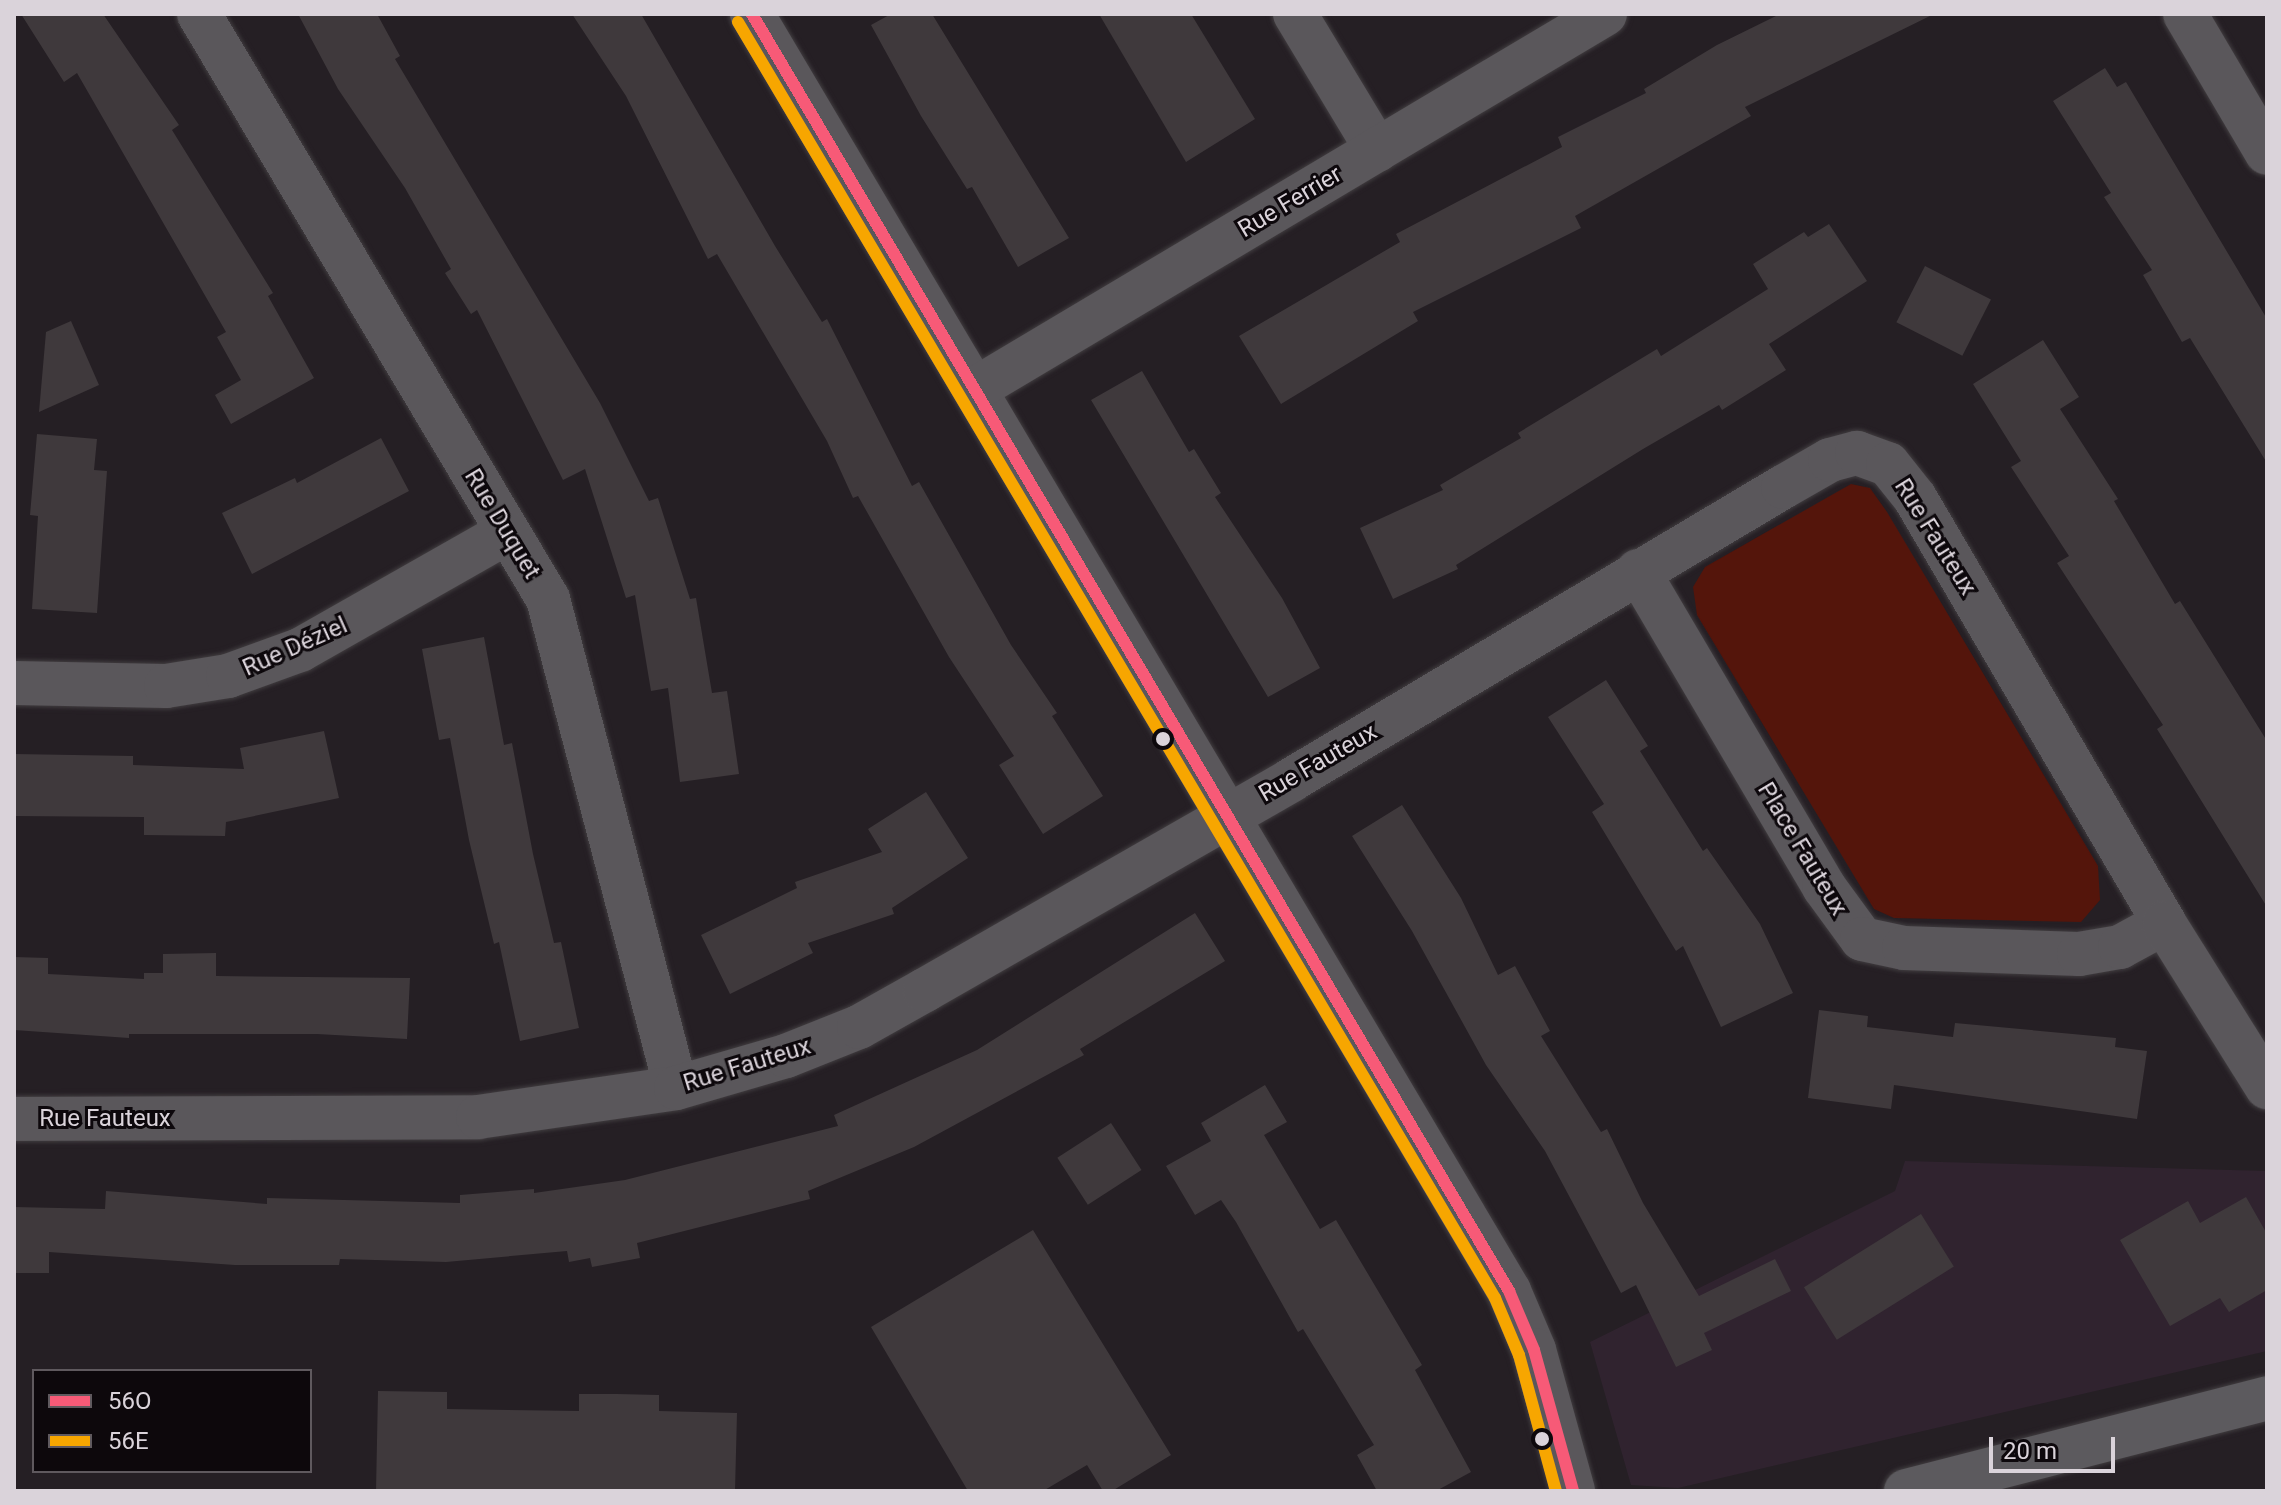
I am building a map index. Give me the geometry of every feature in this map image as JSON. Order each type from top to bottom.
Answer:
[{"type":"main road","points":[[1906,1491],[2267,1398]]},
{"type":"street","name":"Rue Duquet","points":[[199,14],[548,599],[676,1088]]},
{"type":"street","points":[[752,14],[1509,1291],[1534,1350],[1573,1491]]},
{"type":"street","points":[[1295,14],[1377,150]]},
{"type":"street","name":"Rue Ferrier","points":[[975,389],[1605,14]]},
{"type":"street","points":[[2185,14],[2267,153]]},
{"type":"street","name":"Rue Fauteux","points":[[14,1119],[478,1117],[676,1088],[786,1056],[859,1027],[1227,816],[1830,460],[1857,453],[1888,464],[1915,498],[2164,923],[2267,1087]]},
{"type":"street","name":"Rue Déziel","points":[[14,683],[166,686],[228,676],[300,650],[506,533]]},
{"type":"street","name":"Place Fauteux","points":[[1638,571],[1831,898],[1862,939],[1904,948],[2079,954],[2120,947],[2164,923]]},
{"type":"shaded area","points":[[1851,484],[1870,488],[1887,512],[2098,866],[2100,900],[2081,922],[1894,918],[1874,909],[1697,615],[1693,587],[1705,567]]},
{"type":"shaded area","points":[[1905,1161],[2267,1171],[2267,1351],[1678,1488],[1631,1485],[1590,1342],[1895,1191]]},
{"type":"building","points":[[21,14],[103,14],[179,125],[172,130],[273,293],[268,296],[314,378],[231,424],[215,395],[241,380],[217,337],[226,332],[77,73],[64,82]]},
{"type":"building","points":[[298,14],[377,14],[400,56],[395,59],[600,403],[649,501],[658,498],[690,599],[696,598],[712,693],[727,691],[739,774],[680,782],[668,688],[651,691],[635,595],[626,598],[585,469],[563,480],[477,310],[471,314],[445,273],[451,269],[405,188],[338,89]]},
{"type":"building","points":[[572,14],[641,14],[775,246],[822,322],[827,319],[912,486],[919,482],[1011,645],[1057,713],[1052,716],[1103,796],[1043,834],[999,765],[1014,756],[949,657],[858,496],[853,498],[827,441],[717,254],[708,259],[626,96]]},
{"type":"building","points":[[891,14],[932,14],[1069,238],[1018,267],[972,187],[967,189],[921,116],[871,25]]},
{"type":"building","points":[[1099,14],[1191,14],[1255,119],[1186,162]]},
{"type":"building","points":[[1780,14],[1934,14],[1745,107],[1751,116],[1575,216],[1581,228],[1413,312],[1418,321],[1281,404],[1239,336],[1400,242],[1396,234],[1562,147],[1558,137],[1646,93],[1644,89],[1717,45]]},
{"type":"building","points":[[2105,68],[2117,87],[2126,82],[2267,319],[2267,463],[2190,338],[2182,342],[2143,275],[2152,270],[2104,197],[2111,193],[2053,101]]},
{"type":"building","points":[[1829,224],[1867,281],[1769,344],[1786,370],[1722,410],[1719,405],[1643,449],[1456,565],[1458,569],[1393,599],[1360,528],[1443,490],[1440,485],[1521,438],[1518,433],[1657,349],[1661,356],[1768,289],[1753,264],[1804,232],[1808,237]]},
{"type":"building","points":[[1925,266],[1991,300],[1962,356],[1896,322]]},
{"type":"building","points":[[71,321],[99,385],[39,412],[46,332]]},
{"type":"building","points":[[2043,340],[2079,397],[2060,409],[2118,499],[2114,501],[2175,604],[2180,601],[2267,741],[2267,907],[2157,729],[2163,725],[2057,563],[2069,556],[2011,467],[2021,461],[1973,384]]},
{"type":"building","points":[[1142,371],[1189,452],[1194,449],[1221,493],[1215,497],[1282,598],[1320,668],[1268,697],[1091,400]]},
{"type":"building","points":[[37,434],[97,439],[94,470],[107,471],[97,613],[32,609],[38,516],[30,515]]},
{"type":"building","points":[[381,438],[409,491],[252,574],[222,513],[295,478],[297,483]]},
{"type":"building","points":[[484,637],[504,745],[512,743],[533,854],[554,943],[561,942],[579,1028],[520,1041],[499,942],[494,944],[469,840],[450,738],[439,740],[422,649]]},
{"type":"building","points":[[1606,680],[1648,746],[1640,751],[1703,851],[1707,848],[1760,924],[1793,993],[1721,1027],[1683,946],[1676,951],[1592,812],[1604,804],[1548,717]]},
{"type":"building","points":[[324,731],[339,798],[226,822],[225,836],[144,835],[144,817],[14,816],[14,754],[133,756],[133,765],[244,769],[240,748]]},
{"type":"building","points":[[926,792],[968,858],[892,908],[894,914],[808,943],[813,953],[730,994],[701,935],[797,888],[795,882],[882,852],[868,829]]},
{"type":"building","points":[[1402,805],[1461,898],[1498,975],[1515,966],[1550,1031],[1541,1036],[1601,1132],[1607,1129],[1643,1203],[1699,1296],[1775,1259],[1791,1291],[1704,1333],[1712,1350],[1676,1367],[1636,1285],[1621,1293],[1545,1151],[1486,1065],[1412,931],[1352,836]]},
{"type":"building","points":[[1195,913],[1225,961],[1080,1049],[1084,1055],[914,1147],[808,1191],[810,1199],[637,1243],[640,1258],[592,1267],[590,1258],[569,1262],[567,1251],[446,1262],[340,1259],[339,1265],[235,1265],[49,1252],[49,1273],[14,1273],[14,1207],[105,1209],[106,1191],[267,1204],[267,1198],[460,1203],[460,1195],[534,1189],[534,1193],[625,1180],[838,1126],[834,1115],[977,1050]]},
{"type":"building","points":[[216,953],[216,976],[410,978],[407,1039],[317,1034],[129,1034],[129,1038],[14,1030],[14,957],[48,958],[48,974],[144,979],[144,973],[163,973],[163,954]]},
{"type":"building","points":[[1819,1010],[1868,1016],[1867,1027],[1953,1037],[1955,1023],[2116,1038],[2115,1047],[2147,1051],[2137,1119],[1894,1085],[1891,1109],[1808,1098]]},
{"type":"building","points":[[1265,1085],[1287,1122],[1264,1135],[1320,1229],[1336,1220],[1422,1365],[1415,1370],[1471,1472],[1436,1491],[1377,1491],[1357,1455],[1374,1445],[1303,1329],[1298,1332],[1236,1222],[1221,1200],[1195,1215],[1166,1166],[1211,1141],[1201,1123]]},
{"type":"building","points":[[1111,1123],[1141,1170],[1088,1205],[1057,1158]]},
{"type":"building","points":[[2246,1197],[2267,1234],[2267,1290],[2229,1312],[2220,1298],[2170,1326],[2120,1240],[2188,1201],[2200,1223]]},
{"type":"building","points":[[1921,1214],[1954,1267],[1837,1340],[1804,1287]]},
{"type":"building","points":[[1033,1230],[1171,1455],[1112,1491],[1103,1491],[1087,1465],[1043,1491],[968,1491],[871,1327]]},
{"type":"building","points":[[378,1391],[447,1392],[447,1409],[579,1411],[579,1394],[617,1394],[659,1395],[659,1411],[737,1413],[735,1491],[376,1491]]},
{"type":"transit line","name":"56O","points":[[752,14],[1509,1291],[1534,1350],[1573,1491]]},
{"type":"transit line","name":"56E","points":[[738,22],[1495,1298],[1519,1355],[1556,1491]]}]
